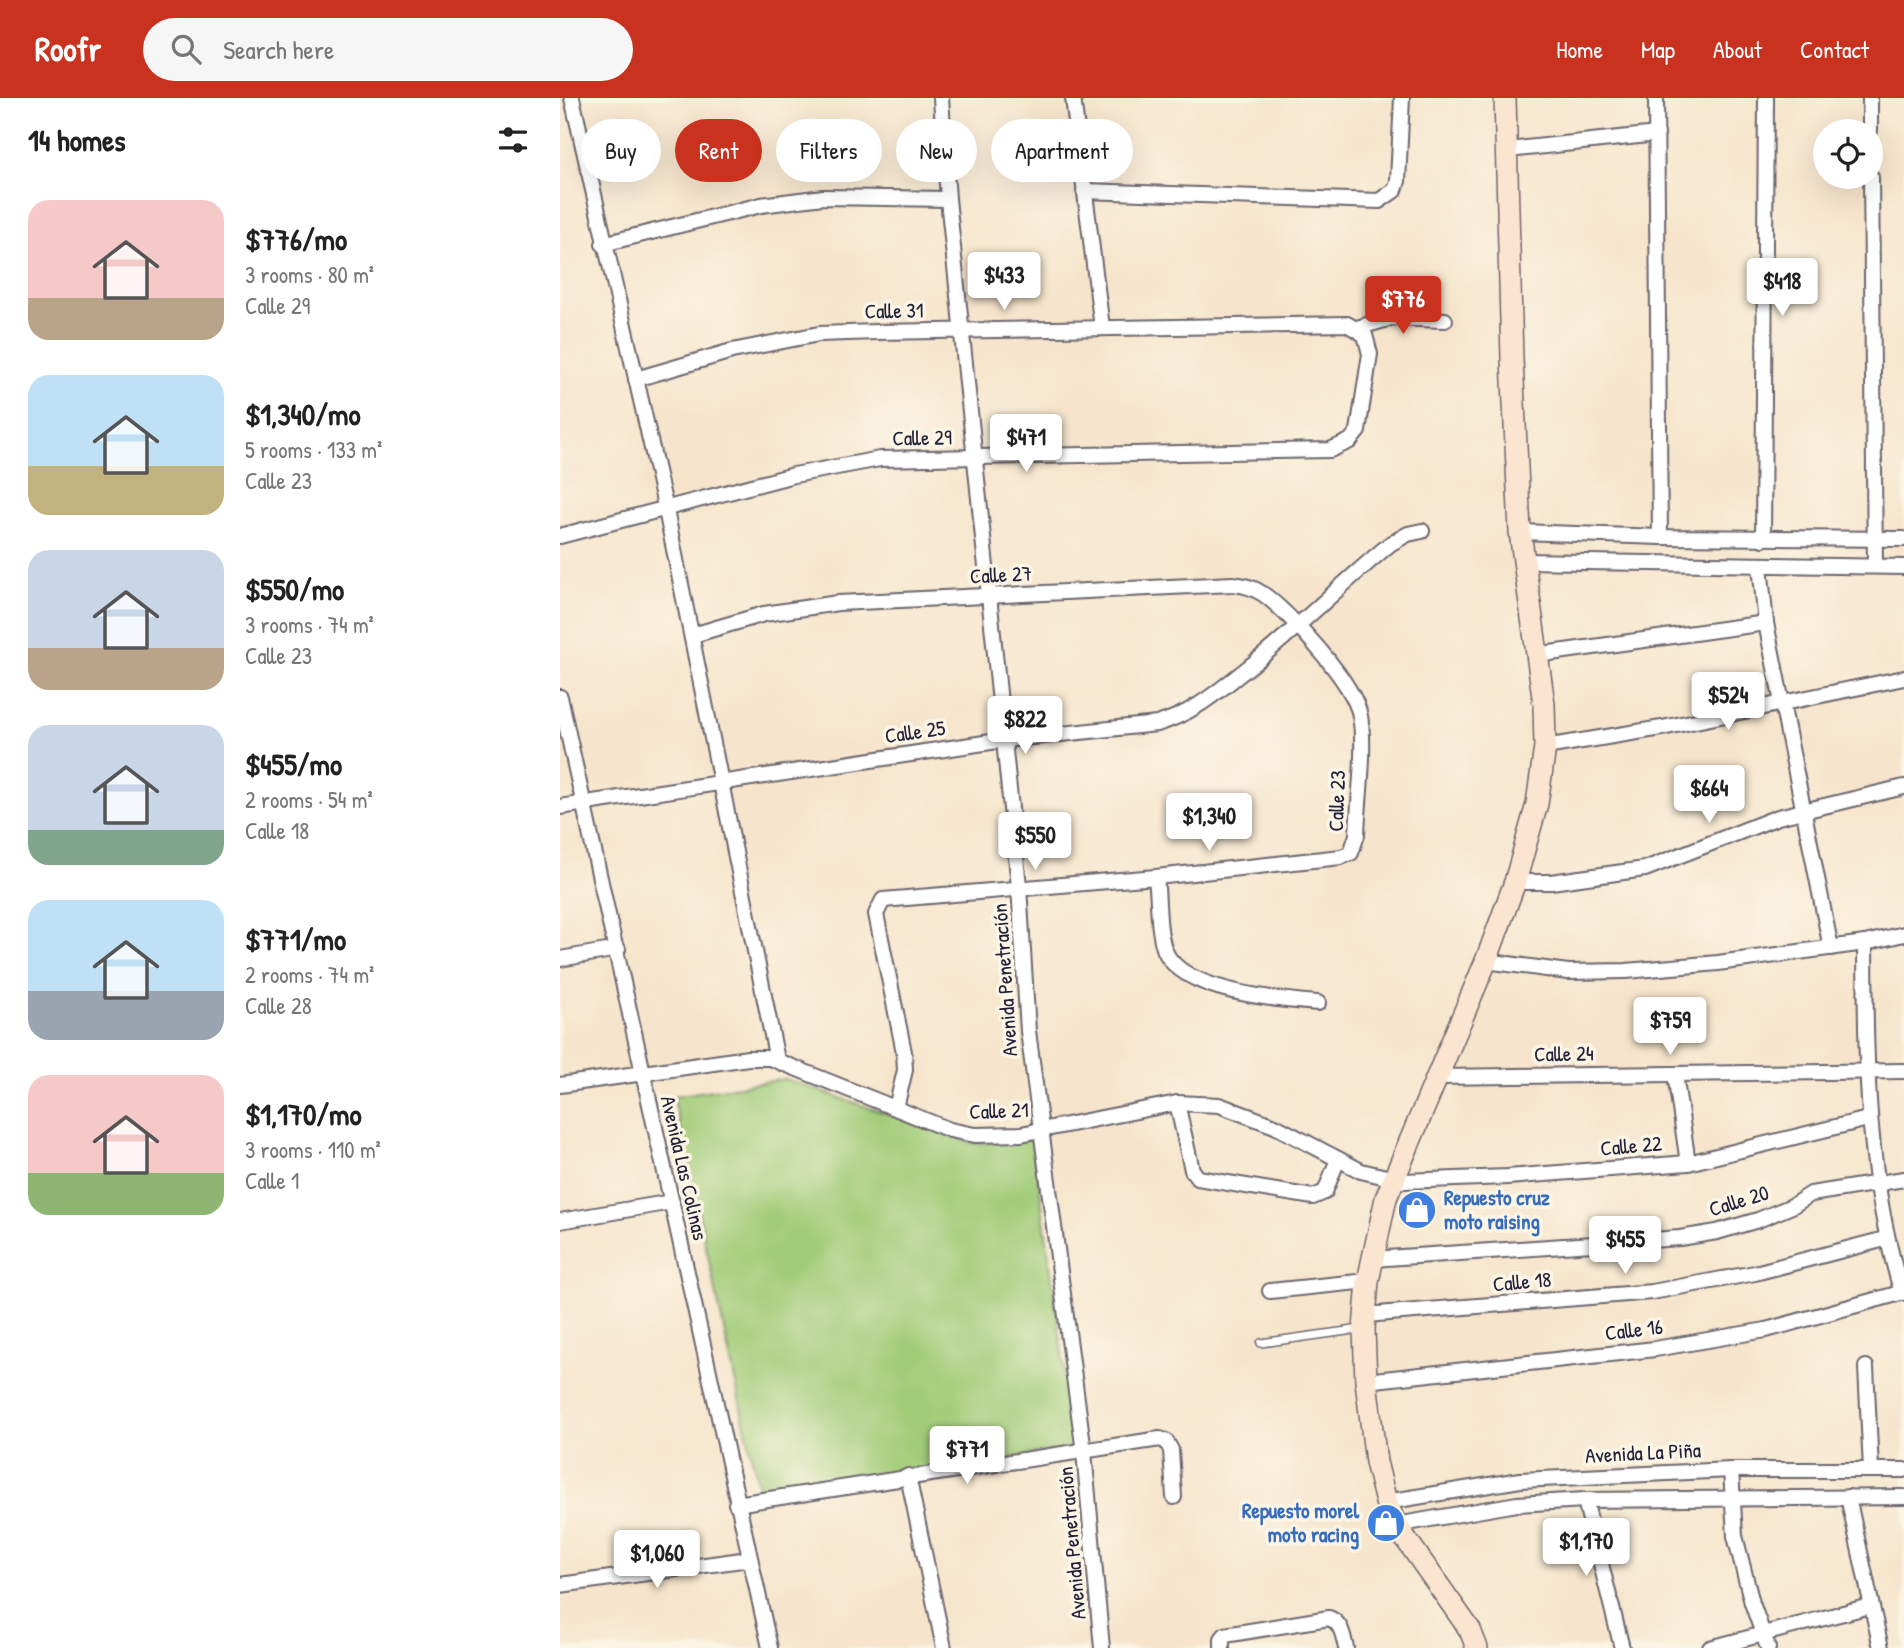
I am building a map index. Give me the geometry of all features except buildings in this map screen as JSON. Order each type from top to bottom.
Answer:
[{"type":"main road","points":[[1477,1648],[1470,1630],[1396,1525],[1386,1502],[1376,1462],[1366,1381],[1365,1322],[1368,1281],[1386,1198],[1486,961],[1515,882],[1537,804],[1545,747],[1545,704],[1520,532],[1505,98]]},
{"type":"street","points":[[572,98],[693,635],[778,1060]]},
{"type":"street","name":"Avenida Penetración","points":[[941,98],[948,199],[1019,886],[1028,1031],[1039,1131],[1084,1452],[1102,1648]]},
{"type":"street","points":[[1073,98],[1102,328]]},
{"type":"street","points":[[1084,191],[1379,201],[1395,190],[1398,181],[1402,98]]},
{"type":"street","points":[[1656,98],[1660,537]]},
{"type":"street","points":[[1763,539],[1766,98]]},
{"type":"street","points":[[1870,98],[1870,119]]},
{"type":"street","points":[[1508,150],[1657,134]]},
{"type":"street","points":[[1871,189],[1875,566]]},
{"type":"street","points":[[603,244],[761,205],[823,197],[948,199]]},
{"type":"street","points":[[1361,332],[1391,318],[1445,320]]},
{"type":"street","name":"Calle 31","points":[[636,379],[732,351],[819,334],[1347,324],[1361,332]]},
{"type":"street","name":"Calle 29","points":[[560,536],[794,475],[880,459],[1330,450],[1350,441],[1358,431],[1363,413],[1370,354],[1361,332]]},
{"type":"street","name":"Calle 25","points":[[560,807],[1004,740],[1157,724],[1180,718],[1298,628],[1390,544],[1408,534],[1422,531]]},
{"type":"street","points":[[1520,532],[1763,539],[1904,539]]},
{"type":"street","points":[[1523,561],[1904,567]]},
{"type":"street","points":[[1760,566],[1766,623],[1781,705],[1831,948]]},
{"type":"street","name":"Calle 27","points":[[693,635],[764,614],[838,603],[1233,584],[1248,586],[1264,595],[1298,628]]},
{"type":"street","points":[[1536,655],[1766,623]]},
{"type":"street","name":"Calle 23","points":[[896,1108],[905,1070],[904,1052],[876,914],[878,905],[893,897],[1156,877],[1341,857],[1351,853],[1357,835],[1360,713],[1345,684],[1298,628]]},
{"type":"street","points":[[1545,747],[1781,705],[1904,678]]},
{"type":"street","name":"Avenida Las Colinas","points":[[560,697],[618,949],[641,1074],[672,1202],[736,1504],[770,1648]]},
{"type":"street","points":[[1515,882],[1551,882],[1645,869],[1753,825],[1804,810],[1904,787]]},
{"type":"street","points":[[1156,877],[1164,945],[1175,965],[1196,979],[1225,988],[1318,1003]]},
{"type":"street","points":[[1486,961],[1541,969],[1595,972],[1718,963],[1865,943],[1904,934]]},
{"type":"street","name":"Calle 16","points":[[1366,1381],[1655,1349],[1766,1329],[1903,1293],[1885,1239],[1868,1119],[1865,943]]},
{"type":"street","points":[[560,959],[618,949]]},
{"type":"street","name":"Calle 21","points":[[560,1085],[748,1058],[778,1060],[962,1133],[989,1136],[1039,1131],[1177,1103],[1208,1103],[1230,1108],[1275,1126],[1338,1159],[1377,1177],[1394,1181]]},
{"type":"street","name":"Calle 24","points":[[1435,1077],[1904,1071]]},
{"type":"street","points":[[1675,1074],[1688,1163]]},
{"type":"street","points":[[1177,1103],[1192,1170],[1198,1178],[1313,1197],[1325,1192],[1338,1159]]},
{"type":"street","name":"Calle 22","points":[[1394,1181],[1507,1177],[1688,1163],[1868,1119]]},
{"type":"street","name":"Calle 20","points":[[1373,1259],[1704,1234],[1774,1214],[1811,1194],[1904,1179]]},
{"type":"street","points":[[560,1222],[672,1202]]},
{"type":"street","name":"Calle 18","points":[[1365,1322],[1652,1292],[1755,1273],[1885,1239]]},
{"type":"street","points":[[1270,1291],[1368,1281]]},
{"type":"street","points":[[1866,1367],[1871,1470]]},
{"type":"street","points":[[736,1504],[1151,1440],[1166,1441],[1171,1450],[1174,1497]]},
{"type":"street","points":[[1731,1469],[1735,1536],[1742,1568],[1766,1641]]},
{"type":"street","name":"Avenida La Piña","points":[[1386,1502],[1520,1480],[1731,1469],[1904,1470]]},
{"type":"street","points":[[908,1476],[944,1648]]},
{"type":"street","points":[[1848,1497],[1881,1648]]},
{"type":"street","name":"Avenida La Piña","points":[[1396,1525],[1517,1504],[1586,1500],[1904,1497]]},
{"type":"street","points":[[1586,1500],[1622,1648]]},
{"type":"street","points":[[560,1585],[749,1559]]},
{"type":"street","points":[[1710,1648],[1766,1641],[1870,1606]]},
{"type":"street","points":[[1222,1648],[1225,1635],[1329,1618],[1336,1621],[1341,1628],[1346,1648]]},
{"type":"lane","points":[[1261,1343],[1365,1322]]},
{"type":"green space","points":[[785,1079],[975,1144],[1033,1139],[1075,1447],[761,1499],[673,1096]]},
{"type":"place","name":"Repuesto cruz moto raising","points":[[1417,1210]]},
{"type":"place","name":"Repuesto morel moto racing","points":[[1386,1523]]}]
